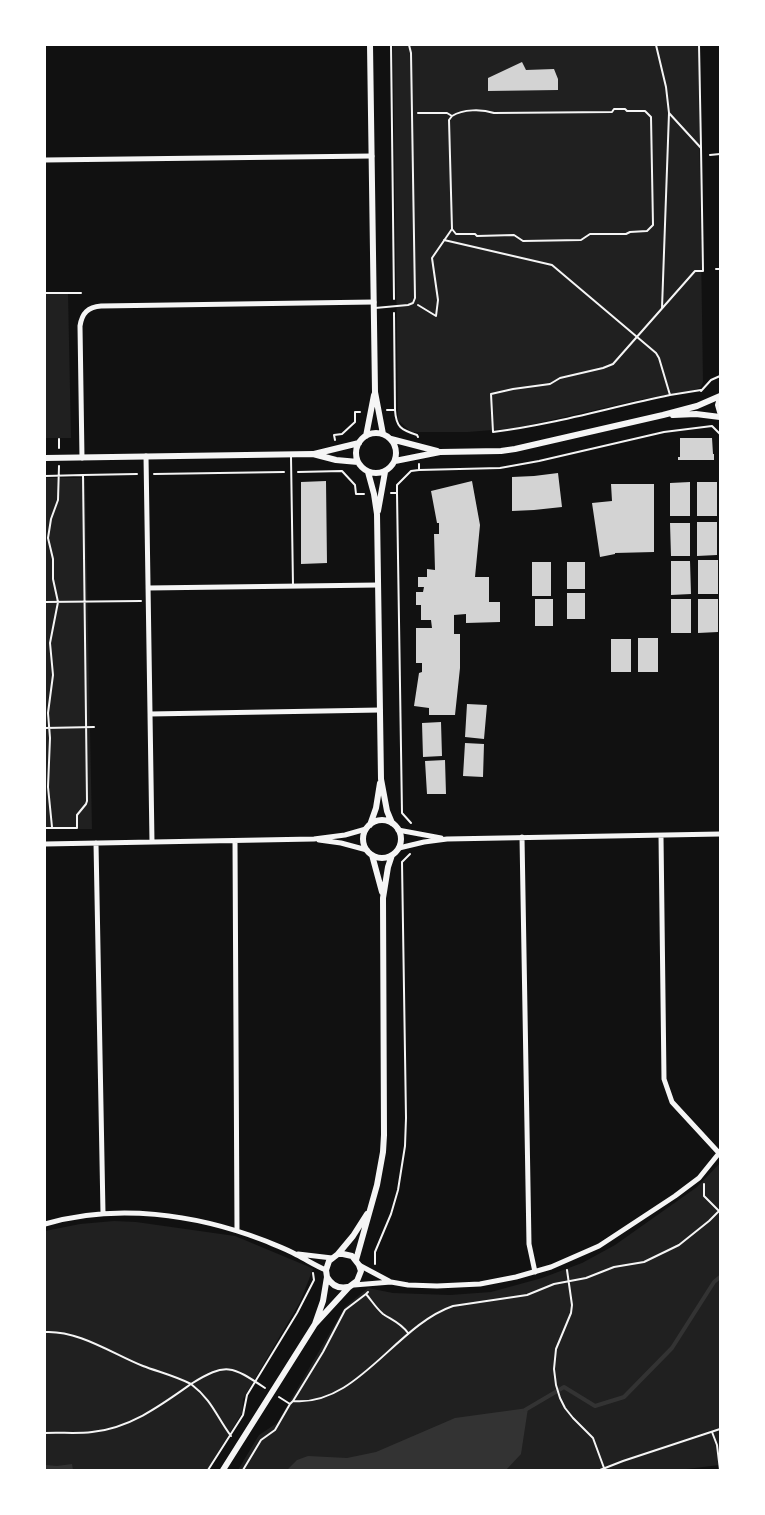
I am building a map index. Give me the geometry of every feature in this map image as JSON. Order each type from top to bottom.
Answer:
[{"type":"street","points":[[370,45],[375,392],[383,434]]},
{"type":"street","points":[[45,160],[372,156]]},
{"type":"street","points":[[82,458],[80,326],[81,318],[88,309],[101,306],[374,305]]},
{"type":"street","points":[[366,436],[375,392]]},
{"type":"street","points":[[663,415],[720,415],[718,405],[720,397]]},
{"type":"street","points":[[395,461],[440,452],[515,449],[663,415],[720,397]]},
{"type":"street","points":[[391,439],[396,449],[395,461],[389,469],[379,474],[363,469],[358,462],[356,449],[359,443],[371,433],[383,434],[391,439],[440,452]]},
{"type":"street","points":[[45,458],[313,454],[359,443]]},
{"type":"street","points":[[313,454],[336,460],[358,462]]},
{"type":"street","points":[[146,456],[152,842]]},
{"type":"street","points":[[368,472],[377,514],[381,779],[387,811],[398,830],[399,848]]},
{"type":"street","points":[[377,514],[385,472]]},
{"type":"street","points":[[148,588],[378,585]]},
{"type":"street","points":[[150,714],[380,710]]},
{"type":"street","points":[[381,779],[376,808],[363,840],[377,869],[383,898]]},
{"type":"street","points":[[45,843],[314,839],[345,834],[368,827],[378,820],[392,823]]},
{"type":"street","points":[[398,830],[447,839]]},
{"type":"street","points":[[223,1470],[315,1324],[360,1276],[358,1262],[380,1170],[384,1135],[383,898],[392,855],[399,848],[412,844],[447,839],[720,834]]},
{"type":"street","points":[[45,1224],[103,1213],[129,1213],[171,1217],[237,1231],[296,1254],[326,1273],[329,1281],[338,1288],[391,1282],[422,1286],[458,1286],[499,1281],[564,1262],[614,1237],[699,1178],[719,1153],[672,1102],[664,1079],[661,836]]},
{"type":"street","points":[[522,837],[529,1244],[536,1272]]},
{"type":"street","points":[[314,839],[341,843],[382,858],[392,855]]},
{"type":"street","points":[[235,841],[237,1231]]},
{"type":"street","points":[[96,843],[103,1213]]},
{"type":"street","points":[[315,1324],[323,1301],[327,1265],[353,1236],[371,1207]]},
{"type":"street","points":[[296,1254],[335,1256],[348,1254],[391,1282]]},
{"type":"lane","points":[[374,305],[394,307],[408,305],[412,303],[416,292],[409,45]]},
{"type":"lane","points":[[710,154],[720,154]]},
{"type":"lane","points":[[291,454],[294,586]]},
{"type":"path","points":[[391,45],[394,410]]},
{"type":"path","points":[[657,45],[669,113],[662,309]]},
{"type":"path","points":[[699,45],[703,271],[695,271],[616,362],[560,378],[550,384],[491,394],[493,432],[701,390]]},
{"type":"path","points":[[614,109],[625,109],[645,111],[651,117],[653,225],[647,231],[630,231],[626,234],[590,234],[581,240],[523,241],[514,235],[456,234],[452,229],[449,120],[460,111],[612,112],[614,109]]},
{"type":"path","points":[[412,113],[447,113],[452,116]]},
{"type":"path","points":[[669,113],[701,148]]},
{"type":"path","points":[[412,303],[436,316],[438,300],[432,258],[452,229]]},
{"type":"path","points":[[444,240],[552,265],[656,352],[670,395]]},
{"type":"path","points":[[45,293],[81,293]]},
{"type":"path","points":[[711,380],[720,376]]},
{"type":"path","points":[[419,470],[500,468],[682,429],[712,426],[720,434]]},
{"type":"path","points":[[52,827],[48,787],[50,738],[47,728],[48,703],[53,675],[50,643],[58,602],[48,538],[51,519],[58,500],[59,439]]},
{"type":"path","points":[[45,476],[336,471]]},
{"type":"path","points":[[45,828],[77,828],[77,815],[86,804],[82,475]]},
{"type":"path","points":[[397,493],[402,813],[411,823],[411,833]]},
{"type":"path","points":[[45,602],[142,601]]},
{"type":"path","points":[[47,728],[94,727]]},
{"type":"path","points":[[375,1252],[388,1223],[398,1190],[405,1146],[402,862],[412,853],[412,844]]},
{"type":"path","points":[[45,1433],[92,1432],[124,1425],[144,1416],[206,1375],[223,1369],[234,1370],[292,1403],[315,1400],[332,1394],[371,1367],[427,1318],[442,1310],[453,1306],[527,1294],[554,1284],[586,1278],[614,1267],[650,1260],[679,1245],[719,1210],[704,1196],[703,1184],[699,1178]]},
{"type":"path","points":[[564,1262],[572,1305],[556,1349],[554,1369],[556,1385],[560,1398],[573,1419],[593,1438],[604,1468]]},
{"type":"path","points":[[208,1470],[231,1436],[243,1414],[247,1395],[297,1313],[314,1280],[315,1265]]},
{"type":"path","points":[[243,1470],[261,1440],[274,1430],[292,1403],[345,1310],[368,1292],[370,1283]]},
{"type":"path","points":[[366,1294],[381,1312],[399,1323],[408,1333]]},
{"type":"path","points":[[45,1332],[83,1339],[143,1366],[191,1384],[212,1404],[231,1436]]},
{"type":"path","points":[[600,1470],[720,1429]]},
{"type":"path","points":[[712,1432],[717,1445],[720,1470]]},
{"type":"shaded area","points":[[393,45],[698,45],[703,382],[701,387],[516,428],[468,432],[411,432],[398,420]]},
{"type":"shaded area","points":[[68,293],[71,438],[45,438],[45,294]]},
{"type":"shaded area","points":[[45,478],[85,478],[92,829],[45,829]]},
{"type":"shaded area","points":[[720,1163],[720,1465],[678,1470],[238,1470],[259,1435],[277,1423],[345,1307],[368,1288],[393,1293],[450,1295],[491,1292],[542,1278],[582,1263],[615,1245],[697,1187]]},
{"type":"shaded area","points":[[114,1221],[235,1236],[313,1269],[300,1302],[243,1399],[242,1413],[207,1470],[45,1470],[45,1231],[80,1224]]},
{"type":"shaded area","points":[[528,1408],[521,1454],[506,1470],[287,1470],[297,1460],[308,1456],[347,1458],[376,1452],[455,1418]]},
{"type":"shaded area","points":[[72,1464],[73,1470],[45,1470],[45,1465]]},
{"type":"building","points":[[522,62],[526,70],[554,69],[558,79],[558,90],[488,91],[488,78]]},
{"type":"building","points":[[680,438],[712,438],[714,460],[678,460]]},
{"type":"building","points":[[558,473],[562,507],[512,511],[512,477]]},
{"type":"building","points":[[326,481],[327,563],[301,564],[301,482]]},
{"type":"building","points":[[472,481],[480,525],[475,577],[489,577],[489,602],[500,602],[500,622],[466,623],[466,614],[454,615],[454,634],[460,634],[460,668],[455,715],[429,715],[429,708],[414,706],[419,673],[422,672],[422,663],[416,663],[416,628],[432,628],[431,620],[421,620],[421,605],[416,605],[416,592],[423,592],[424,587],[418,587],[418,577],[427,577],[427,569],[435,570],[434,534],[439,534],[439,523],[437,523],[431,491]]},
{"type":"building","points":[[690,482],[690,516],[670,516],[670,483]]},
{"type":"building","points":[[697,482],[717,482],[717,516],[697,516]]},
{"type":"building","points":[[611,484],[654,484],[654,552],[615,553],[600,557],[592,503],[612,501]]},
{"type":"building","points":[[697,522],[717,522],[717,555],[697,556]]},
{"type":"building","points":[[670,523],[690,523],[690,556],[671,556]]},
{"type":"building","points":[[698,560],[718,560],[718,594],[698,594]]},
{"type":"building","points":[[671,561],[690,561],[691,594],[671,595]]},
{"type":"building","points":[[532,562],[551,562],[551,596],[532,596]]},
{"type":"building","points":[[567,562],[585,562],[585,589],[567,589]]},
{"type":"building","points":[[567,593],[585,593],[585,619],[567,619]]},
{"type":"building","points":[[535,599],[553,599],[553,626],[535,626]]},
{"type":"building","points":[[671,599],[691,599],[691,633],[671,633]]},
{"type":"building","points":[[698,599],[718,599],[718,632],[698,633]]},
{"type":"building","points":[[638,638],[658,638],[658,672],[638,672]]},
{"type":"building","points":[[611,639],[631,639],[631,672],[611,672]]},
{"type":"building","points":[[467,704],[487,705],[484,739],[465,737]]},
{"type":"building","points":[[441,722],[442,756],[423,757],[422,723]]},
{"type":"building","points":[[465,743],[484,744],[483,777],[463,776]]},
{"type":"building","points":[[445,760],[446,794],[427,794],[425,761]]},
{"type":"waterway","points":[[525,1410],[564,1387],[595,1406],[624,1397],[672,1348],[714,1282],[720,1277]]}]
